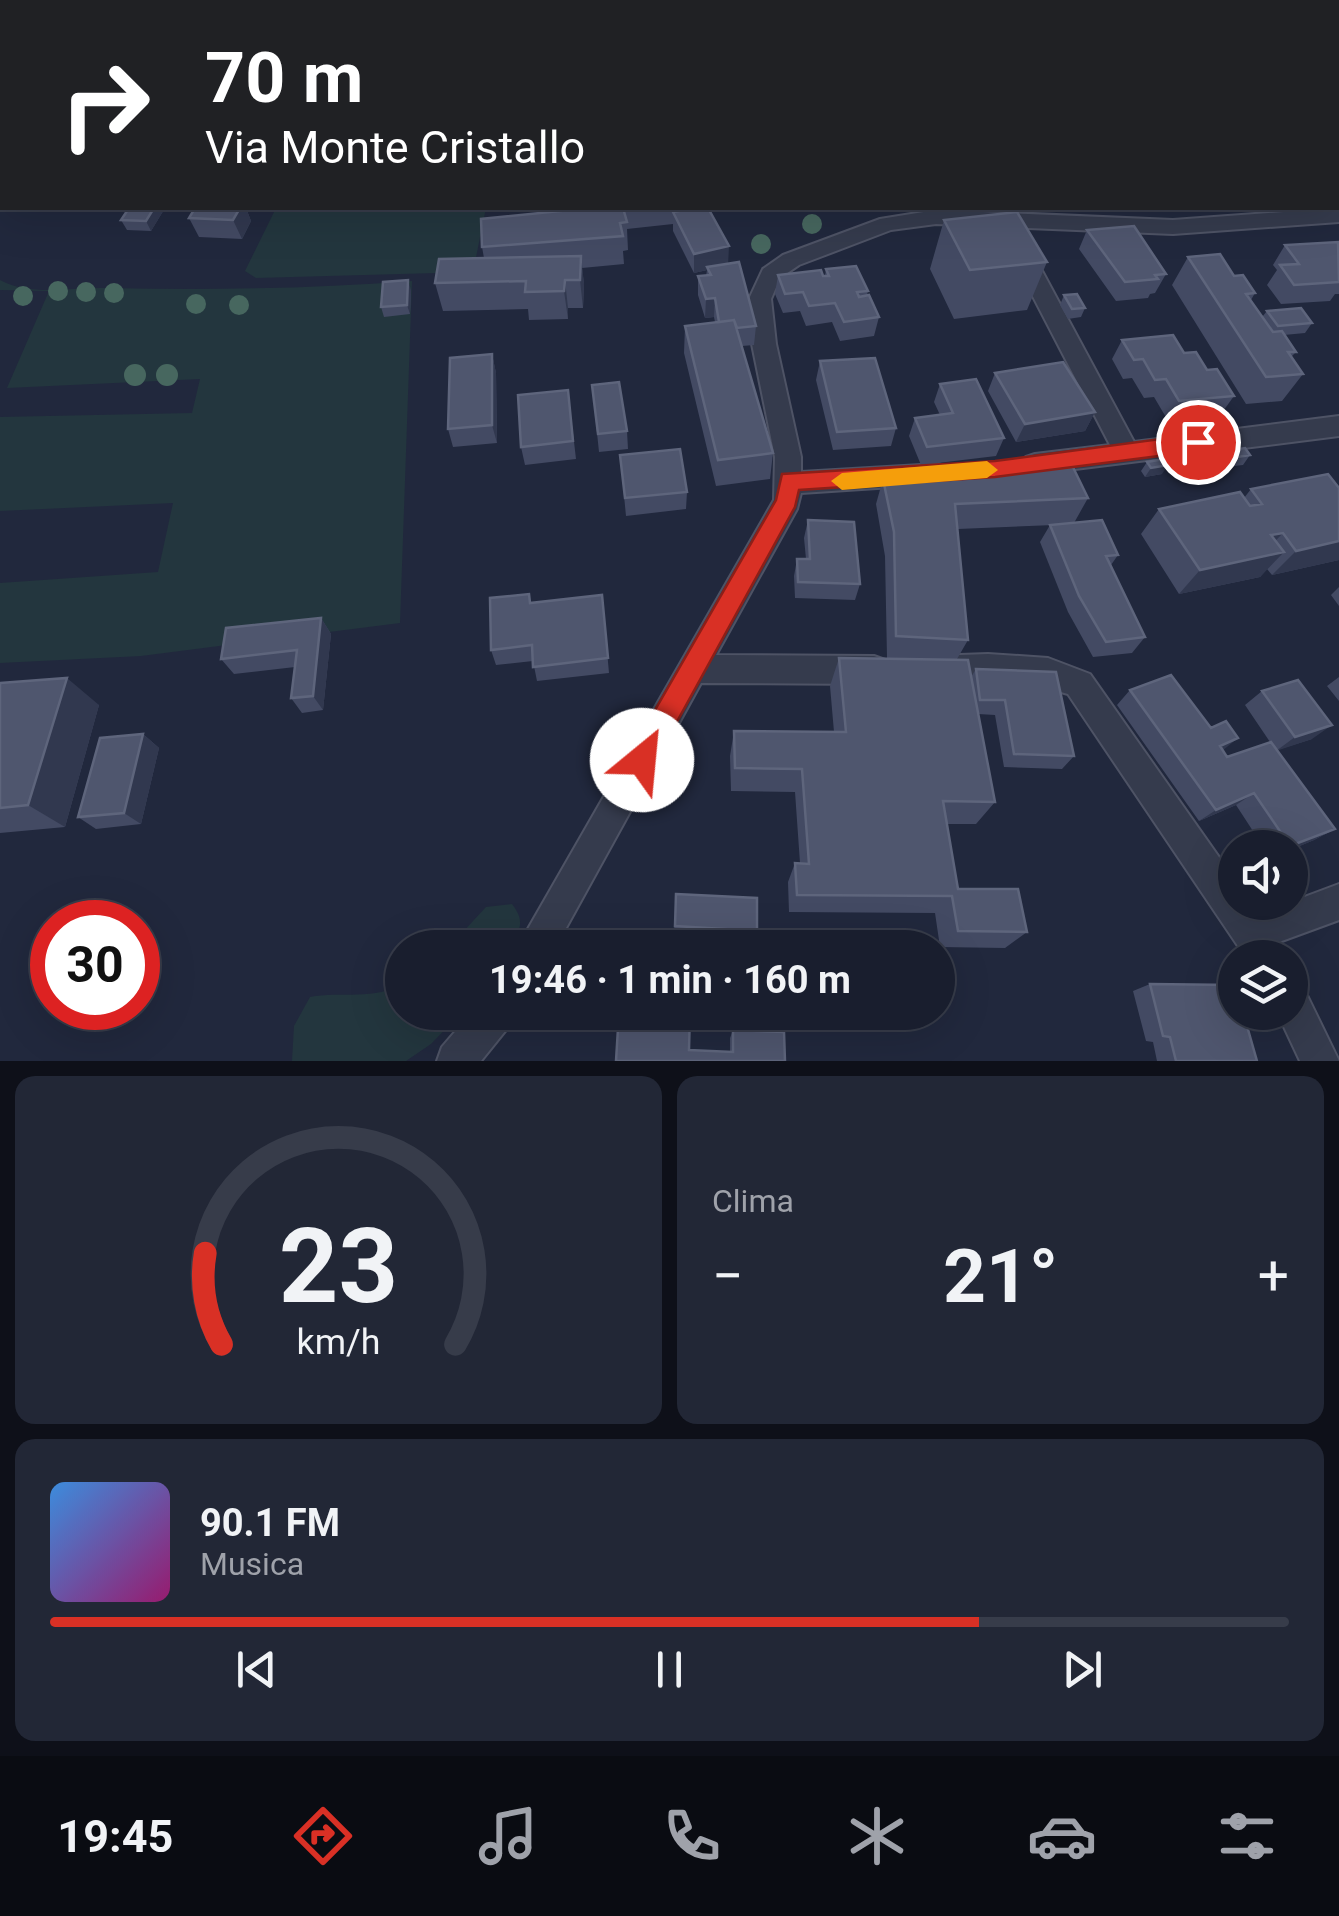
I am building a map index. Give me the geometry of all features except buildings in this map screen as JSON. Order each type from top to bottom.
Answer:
[{"type":"street","points":[[546,930],[787,501],[790,480],[764,344],[760,293],[766,282],[791,260],[887,224],[936,217],[1173,227],[1339,215]]},
{"type":"street","points":[[1003,218],[1127,452]]},
{"type":"street","points":[[1014,466],[1339,426]]},
{"type":"street","points":[[790,480],[814,484],[959,472]]},
{"type":"street","points":[[691,669],[1040,670],[1067,675],[1088,694],[1256,940]]},
{"type":"street","points":[[1271,940],[1339,902]]},
{"type":"street","points":[[456,1061],[481,1030]]},
{"type":"street","points":[[1305,1030],[1320,1061]]},
{"type":"shaded area","points":[[275,210],[486,210],[473,272],[256,278],[245,271]]},
{"type":"shaded area","points":[[0,280],[25,288],[52,290],[259,288],[412,281],[400,623],[141,656],[0,663],[0,583],[158,572],[173,503],[0,511],[0,417],[192,413],[200,379],[7,388],[49,291],[0,290]]},
{"type":"shaded area","points":[[512,904],[519,916],[518,930],[465,930],[486,907]]},
{"type":"shaded area","points":[[385,991],[385,1030],[445,1030],[406,1061],[292,1061],[294,1026],[310,997]]},
{"type":"slow traffic","points":[[842,481],[987,470]]},
{"type":"route","points":[[642,760],[787,501],[790,480],[814,484],[995,469],[1198,442]]}]
